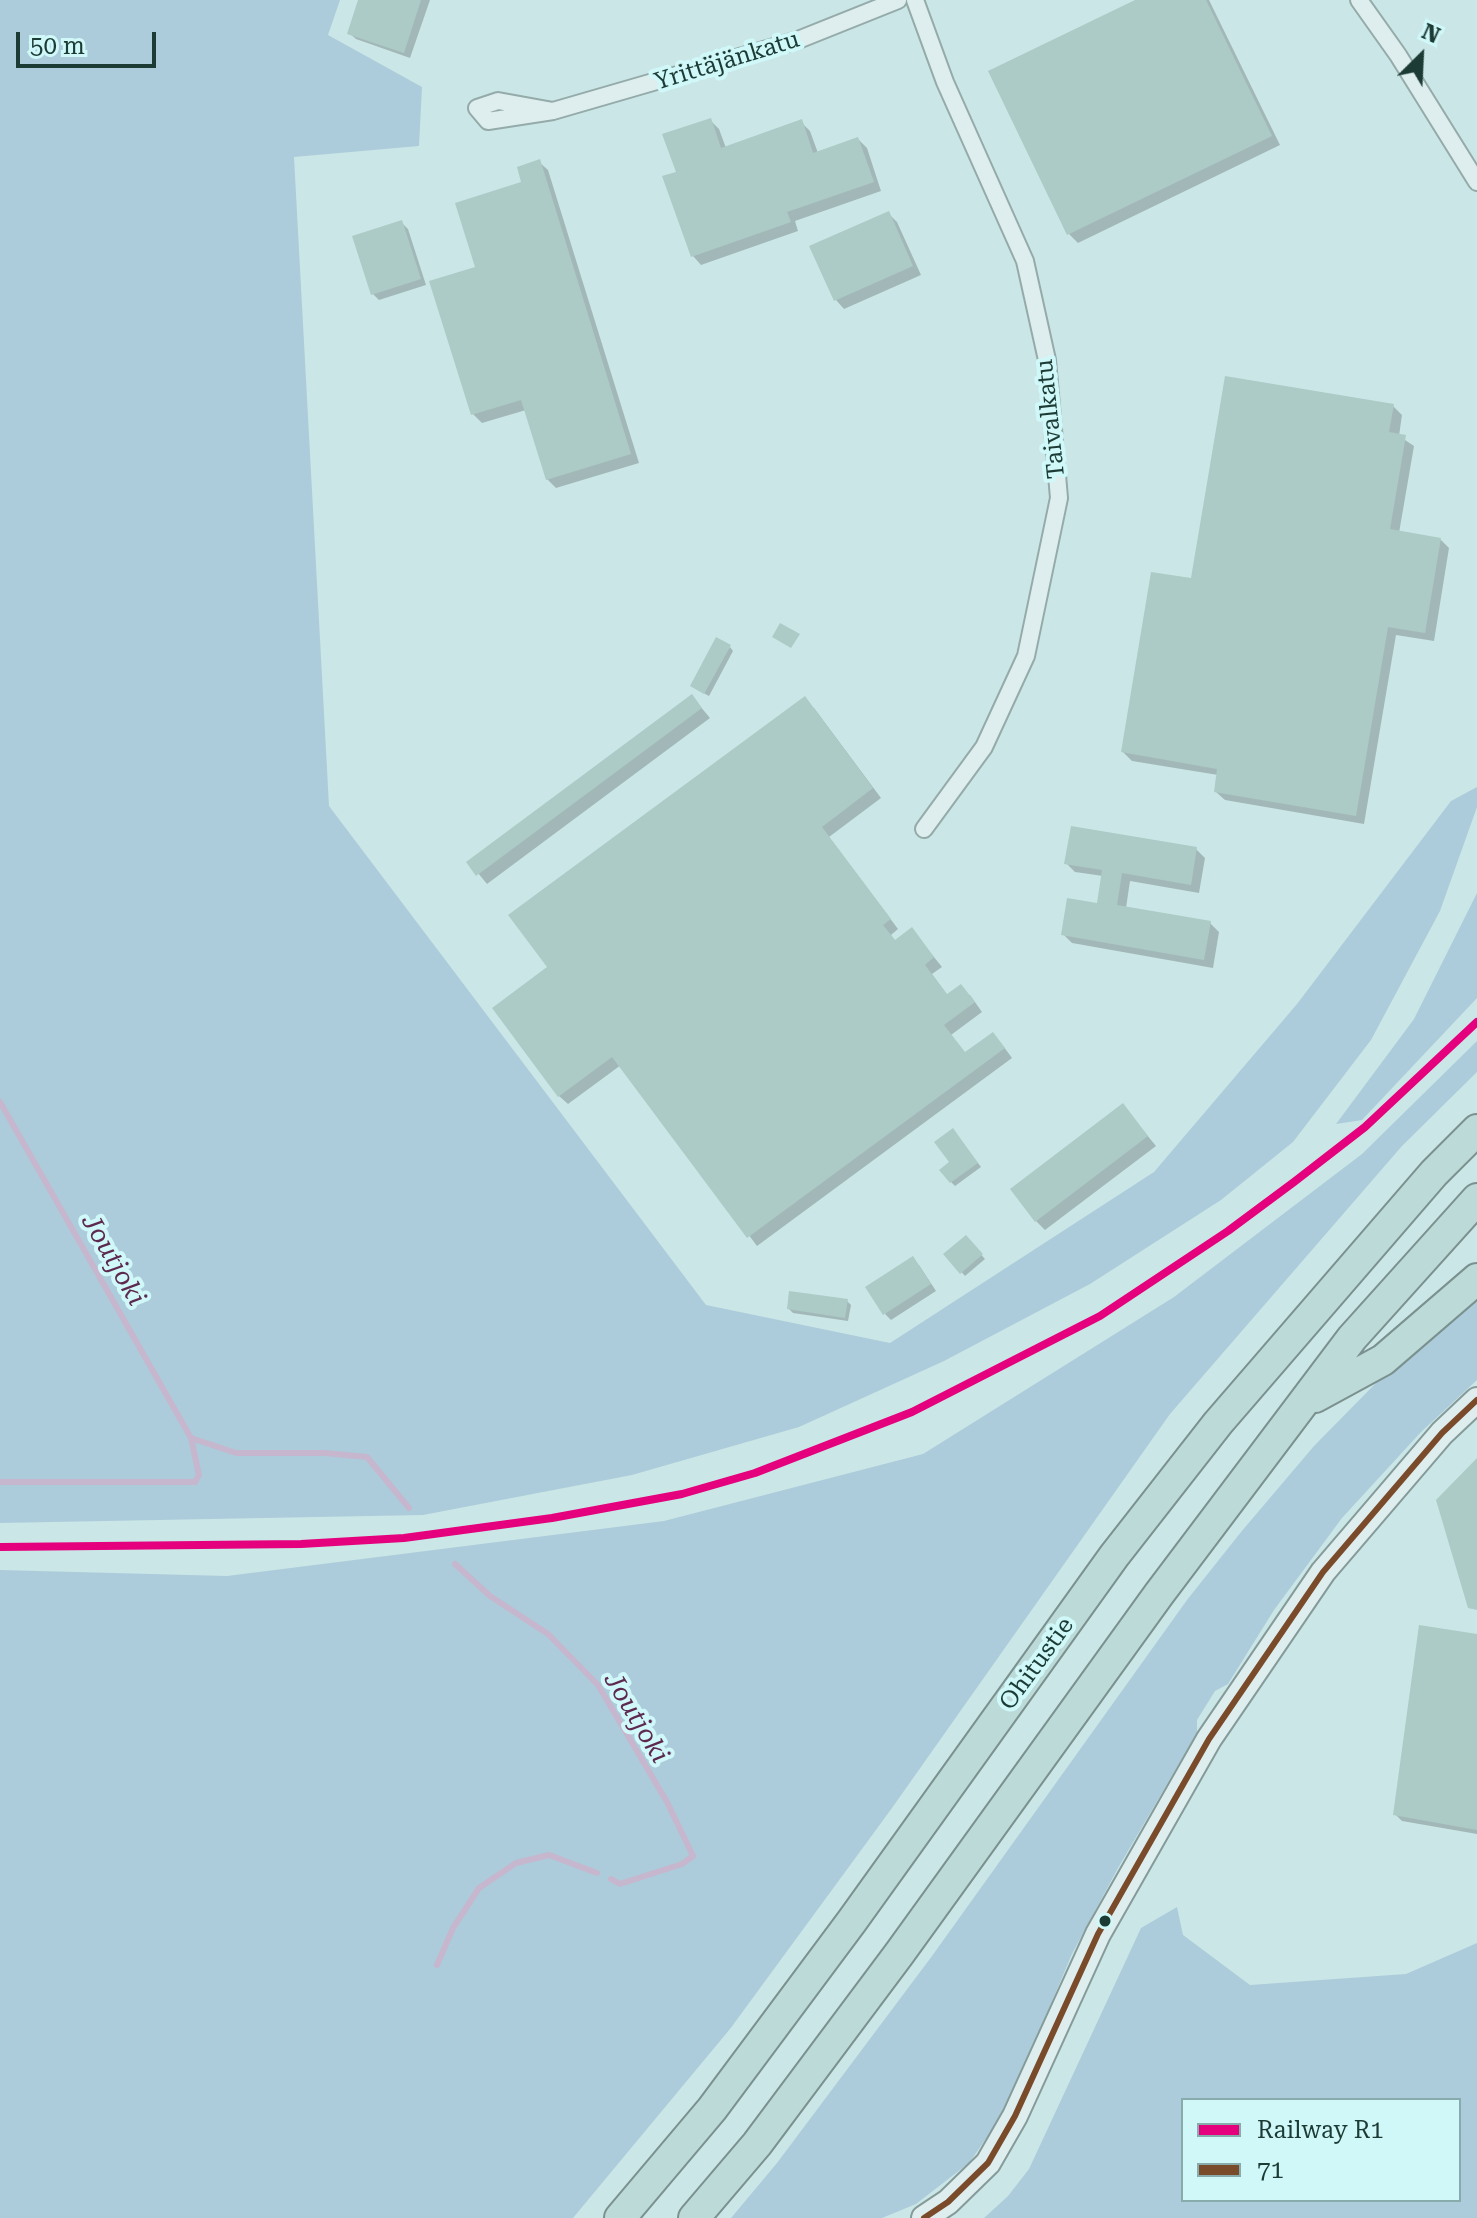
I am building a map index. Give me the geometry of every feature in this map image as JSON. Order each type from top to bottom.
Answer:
[{"type":"highway","name":"Ohitustie","points":[[620,2218],[722,2096],[1114,1556],[1218,1423],[1434,1173],[1477,1130]]},
{"type":"highway","points":[[694,2218],[776,2118],[1181,1564],[1352,1338],[1477,1199]]},
{"type":"highway","points":[[1306,1402],[1383,1360],[1477,1279]]},
{"type":"street","name":"Yrittäjänkatu","points":[[553,111],[798,40],[898,0]]},
{"type":"street","name":"Taivalkatu","points":[[915,0],[945,82],[1025,261],[1047,360],[1059,498],[1026,656],[984,747],[924,829]]},
{"type":"street","points":[[1359,0],[1398,55],[1477,182]]},
{"type":"street","points":[[924,2218],[948,2202],[988,2163],[1008,2128],[1098,1934],[1165,1813],[1233,1704],[1323,1572],[1442,1433],[1477,1400]]},
{"type":"shaded area","points":[[0,0],[340,0],[328,35],[422,87],[419,146],[294,157],[329,806],[706,1305],[890,1343],[1154,1172],[1297,1004],[1451,801],[1477,787],[1477,807],[1440,911],[1371,1040],[1293,1142],[1221,1200],[1090,1284],[944,1361],[799,1427],[632,1475],[423,1515],[0,1523]]},
{"type":"shaded area","points":[[1477,893],[1477,998],[1362,1120],[1336,1124],[1414,1019]]},
{"type":"shaded area","points":[[1477,1041],[1477,1072],[1402,1146],[1170,1414],[892,1808],[730,2029],[573,2218],[0,2218],[0,1570],[227,1576],[664,1521],[923,1454],[1174,1297],[1362,1154]]},
{"type":"shaded area","points":[[1477,1298],[1477,1380],[1421,1432],[1342,1518],[1274,1610],[1228,1684],[1215,1691],[1197,1720],[1197,1733],[1072,1954],[1006,2110],[969,2163],[916,2204],[882,2218],[731,2218],[777,2163],[932,1956],[1187,1600],[1241,1532],[1314,1446],[1375,1384]]},
{"type":"shaded area","points":[[1177,1907],[1183,1935],[1250,1985],[1406,1974],[1477,1943],[1477,2218],[984,2218],[1008,2196],[1029,2169],[1141,1928]]},
{"type":"building","points":[[358,0],[421,0],[404,53],[347,34]]},
{"type":"building","points":[[1135,0],[1206,0],[1272,136],[1067,235],[988,71]]},
{"type":"building","points":[[711,118],[721,148],[802,119],[813,153],[858,137],[874,182],[787,212],[791,222],[691,257],[662,176],[676,172],[662,134]]},
{"type":"building","points":[[540,159],[631,454],[546,480],[521,400],[471,415],[429,281],[475,267],[455,203],[521,182],[517,167]]},
{"type":"building","points":[[889,211],[913,266],[834,301],[809,246]]},
{"type":"building","points":[[402,220],[421,279],[371,295],[352,236]]},
{"type":"building","points":[[1225,376],[1394,404],[1389,432],[1406,435],[1390,529],[1441,538],[1425,633],[1388,627],[1356,816],[1214,792],[1217,769],[1121,752],[1151,572],[1191,578]]},
{"type":"building","points":[[780,623],[800,634],[791,648],[772,637]]},
{"type":"building","points":[[716,637],[731,645],[704,694],[690,686]]},
{"type":"building","points":[[692,694],[702,708],[476,876],[466,862]]},
{"type":"building","points":[[805,696],[873,788],[822,827],[891,919],[883,925],[895,940],[912,927],[934,957],[925,965],[947,994],[961,984],[975,1002],[944,1025],[965,1052],[993,1032],[1005,1048],[747,1238],[612,1057],[558,1097],[492,1008],[547,967],[508,915]]},
{"type":"building","points":[[1071,826],[1197,847],[1191,885],[1122,873],[1117,905],[1211,921],[1204,960],[1061,935],[1067,898],[1097,903],[1102,870],[1064,864]]},
{"type":"building","points":[[1123,1103],[1148,1136],[1035,1222],[1010,1189]]},
{"type":"building","points":[[953,1128],[978,1163],[950,1183],[939,1170],[949,1162],[934,1142]]},
{"type":"building","points":[[966,1235],[983,1254],[960,1274],[943,1254]]},
{"type":"building","points":[[913,1256],[931,1284],[883,1315],[865,1287]]},
{"type":"building","points":[[789,1291],[848,1299],[845,1318],[787,1309]]},
{"type":"building","points":[[1477,1458],[1477,1610],[1468,1608],[1436,1500]]},
{"type":"building","points":[[1419,1625],[1477,1634],[1477,1830],[1393,1815]]},
{"type":"waterway","name":"Joutjoki","points":[[0,1102],[191,1438],[199,1475],[195,1482],[0,1482]]},
{"type":"waterway","name":"Joutjoki","points":[[191,1438],[236,1453],[325,1453],[367,1457],[409,1508]]},
{"type":"waterway","name":"Joutjoki","points":[[455,1564],[490,1596],[548,1634],[598,1685],[667,1802],[693,1856],[682,1864],[620,1884],[611,1879]]},
{"type":"waterway","points":[[437,1965],[453,1928],[479,1888],[516,1863],[549,1855],[597,1873]]},
{"type":"rail line","name":"R1","points":[[0,1547],[301,1544],[404,1538],[552,1518],[682,1494],[755,1473],[912,1412],[1100,1316],[1228,1231],[1365,1127],[1477,1022]]},
{"type":"transit line","name":"71","points":[[924,2218],[948,2202],[988,2163],[1015,2116],[1098,1934],[1209,1739],[1323,1572],[1442,1433],[1477,1400]]}]
